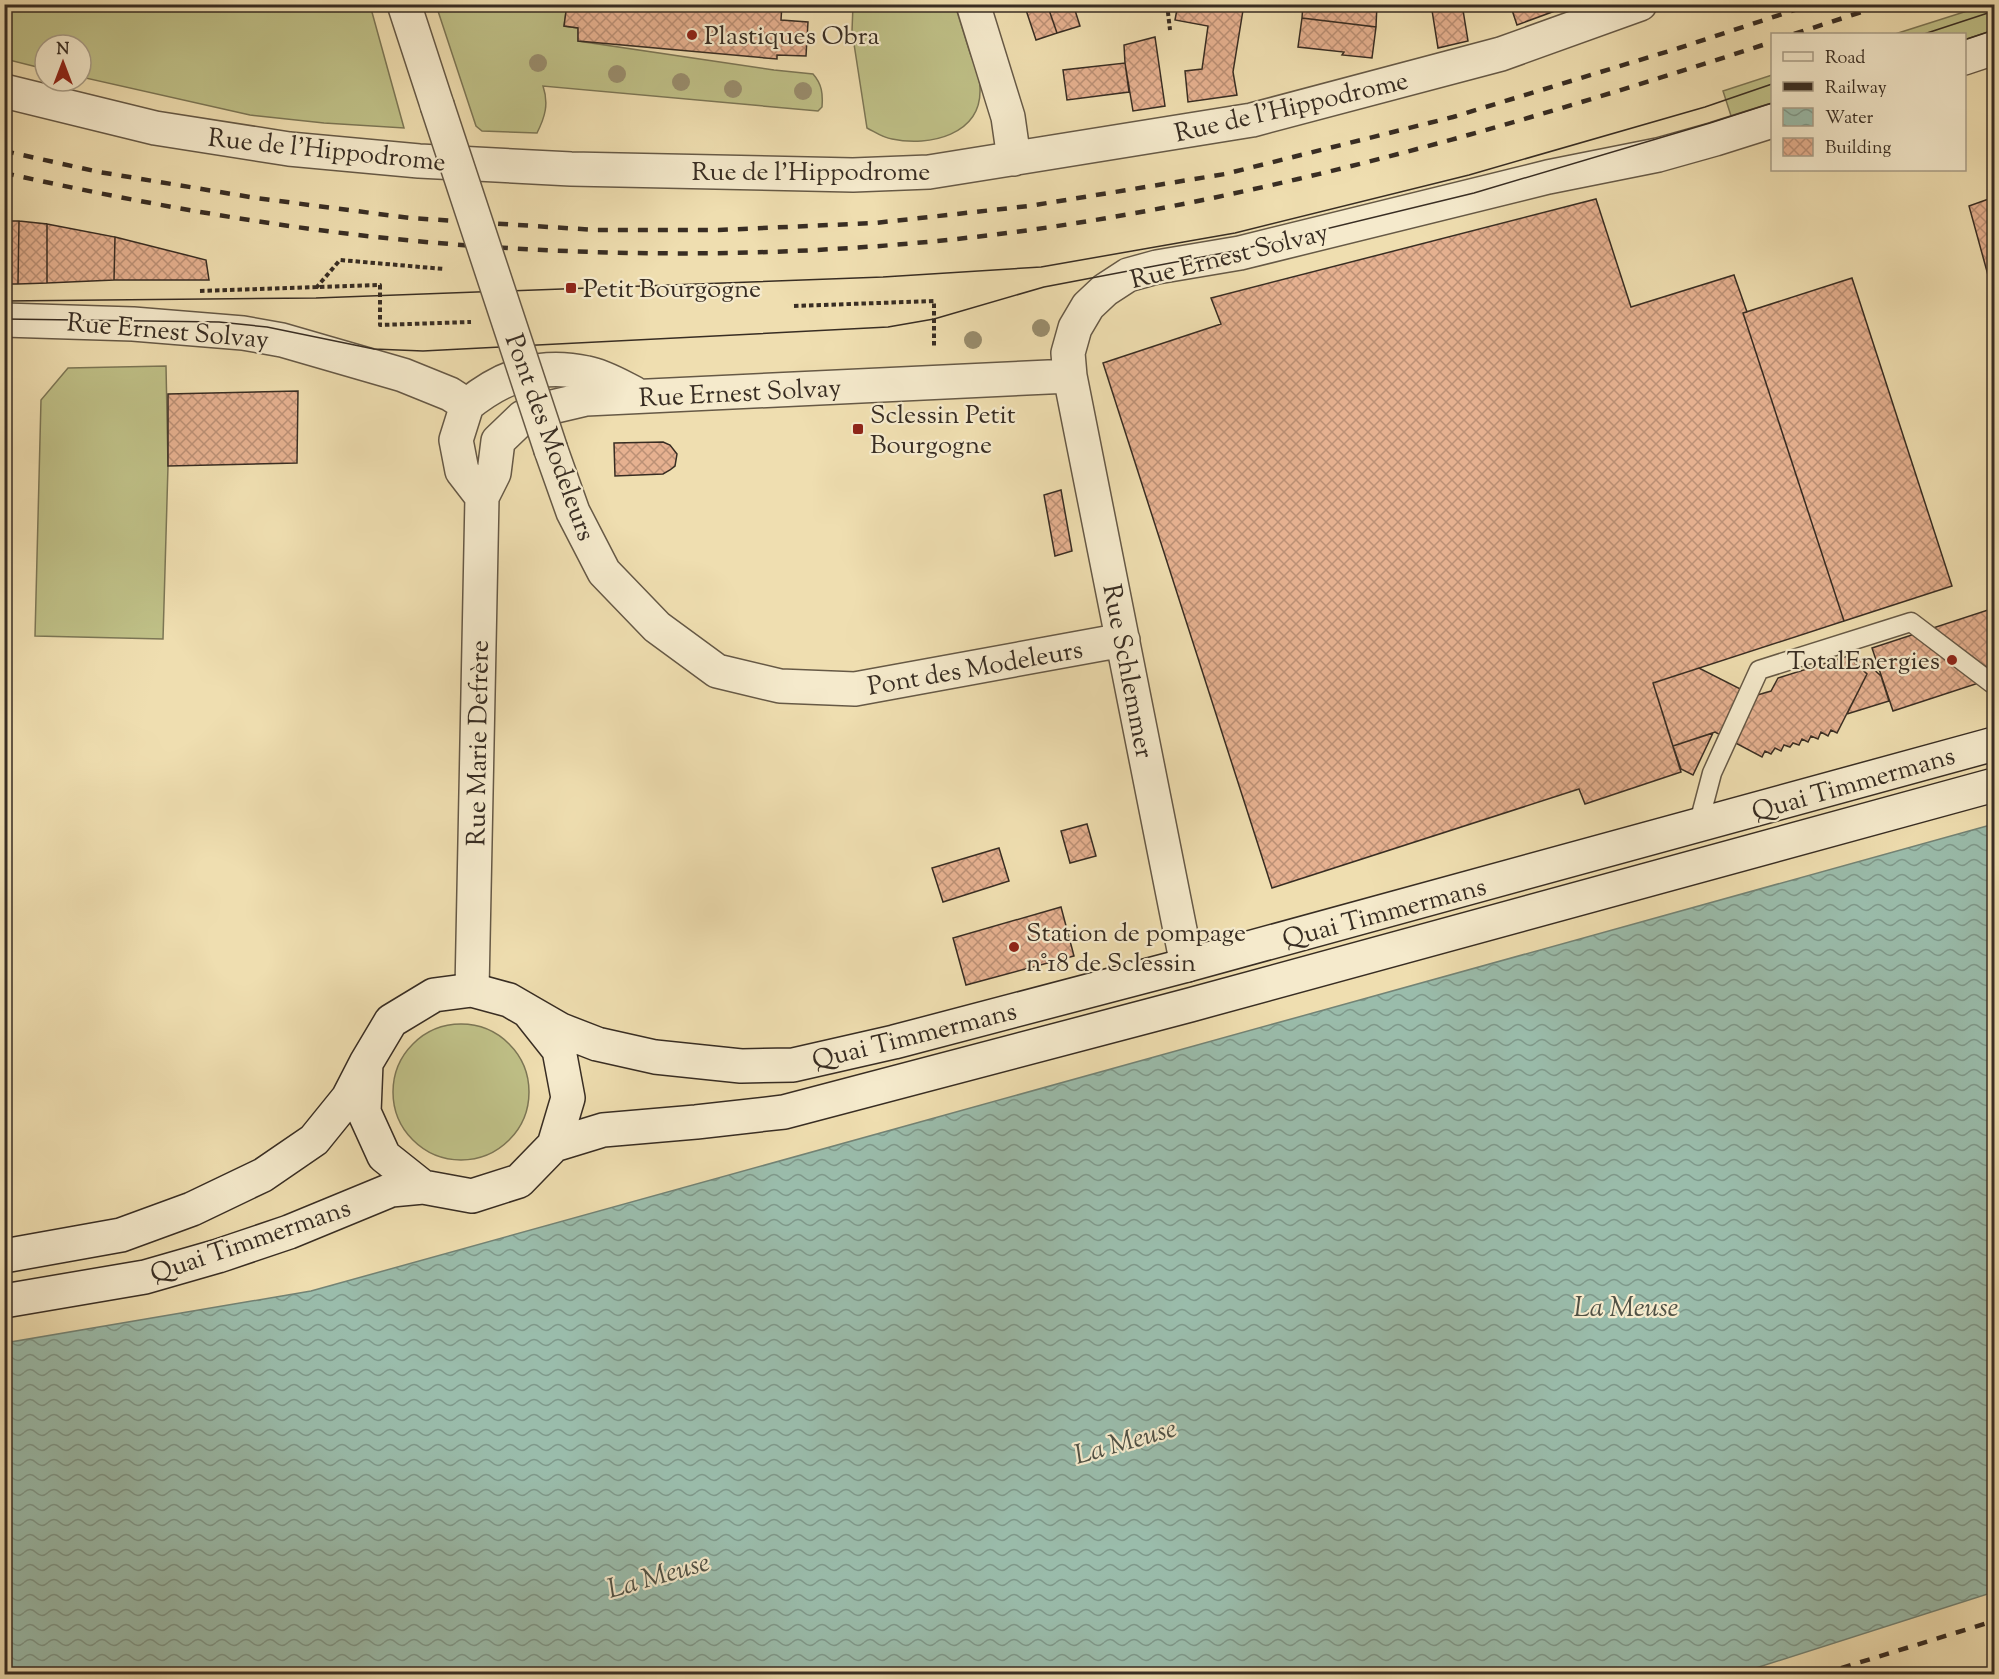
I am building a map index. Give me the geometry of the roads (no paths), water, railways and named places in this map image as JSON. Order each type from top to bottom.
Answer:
[{"type":"street","name":"Pont des Modeleurs","points":[[404,4],[573,512],[604,572],[657,627],[717,671],[780,686],[855,689],[1123,640]]},
{"type":"street","points":[[973,4],[1008,117],[1014,159]]},
{"type":"street","name":"Rue de l'Hippodrome","points":[[4,91],[155,128],[289,149],[419,161],[571,169],[853,175],[929,172],[1252,120],[1501,54],[1640,4]]},
{"type":"street","points":[[1966,58],[1995,48]]},
{"type":"street","name":"Rue Ernest Solvay","points":[[498,441],[523,417],[586,399],[1070,376],[1068,353],[1075,328],[1088,306],[1105,290],[1128,275],[1157,267],[1240,253],[1548,177],[1658,155],[1771,122]]},
{"type":"street","name":"Rue Ernest Solvay","points":[[4,320],[187,327],[282,340],[403,375],[450,394],[467,405]]},
{"type":"street","points":[[482,497],[462,471],[456,440],[467,405],[496,384],[516,375],[548,370],[588,373],[644,397]]},
{"type":"street","name":"Rue Schlemmer","points":[[1070,376],[1187,966]]},
{"type":"street","name":"Rue Marie Defrère","points":[[472,990],[482,497],[494,473],[498,441]]},
{"type":"street","name":"Quai Timmermans","points":[[528,1011],[561,1030],[597,1044],[655,1057],[741,1066],[793,1065],[905,1039],[1187,966],[1995,744]]},
{"type":"street","name":"Quai Timmermans","points":[[554,1145],[603,1130],[784,1112],[1191,1005],[1995,785]]},
{"type":"street","points":[[472,990],[509,1000],[528,1011],[559,1050],[568,1098],[554,1145],[519,1181],[471,1196],[423,1187],[384,1156],[364,1112],[366,1063],[391,1021],[434,995],[472,990]]},
{"type":"street","name":"Quai Timmermans","points":[[4,1256],[122,1235],[192,1209],[263,1175],[314,1140],[348,1098],[366,1063]]},
{"type":"street","name":"Quai Timmermans","points":[[4,1301],[145,1277],[279,1235],[391,1190],[423,1187]]},
{"type":"lane","points":[[1698,826],[1712,773],[1759,670],[1911,622],[1995,685]]},
{"type":"water","name":"La Meuse","points":[[1994,824],[1994,1592],[1737,1674],[5,1674],[5,1343],[311,1291]]},
{"type":"tram line","points":[[1927,33],[1994,11]]},
{"type":"tram line","points":[[1966,39],[1994,30]]},
{"type":"tram line","points":[[4,301],[316,298],[883,277],[1041,267],[1235,233],[1469,175],[1705,107],[1771,84]]},
{"type":"tram line","points":[[4,319],[219,322],[267,327],[374,349],[423,351],[888,327],[934,319],[1044,287],[1239,250],[1474,193],[1771,103]]},
{"type":"railway","points":[[4,151],[99,172],[256,198],[410,218],[596,230],[719,230],[875,223],[1029,206],[1225,174],[1453,117],[1679,48],[1813,4]]},
{"type":"railway","points":[[1797,33],[1886,4]]},
{"type":"railway","points":[[4,173],[209,213],[363,236],[415,241],[492,247],[648,253],[804,251],[882,246],[960,239],[1131,214],[1317,175],[1500,126],[1771,42]]},
{"type":"railway","points":[[1822,1674],[1994,1621]]},
{"type":"place","name":"Plastiques Obra","points":[[692,35]]},
{"type":"place","name":"Petit Bourgogne","points":[[571,288]]},
{"type":"place","name":"Sclessin Petit Bourgogne","points":[[858,429]]},
{"type":"place","name":"TotalEnergies","points":[[1952,660]]},
{"type":"place","name":"Station de pompage n°18 de Sclessin","points":[[1014,947]]}]
